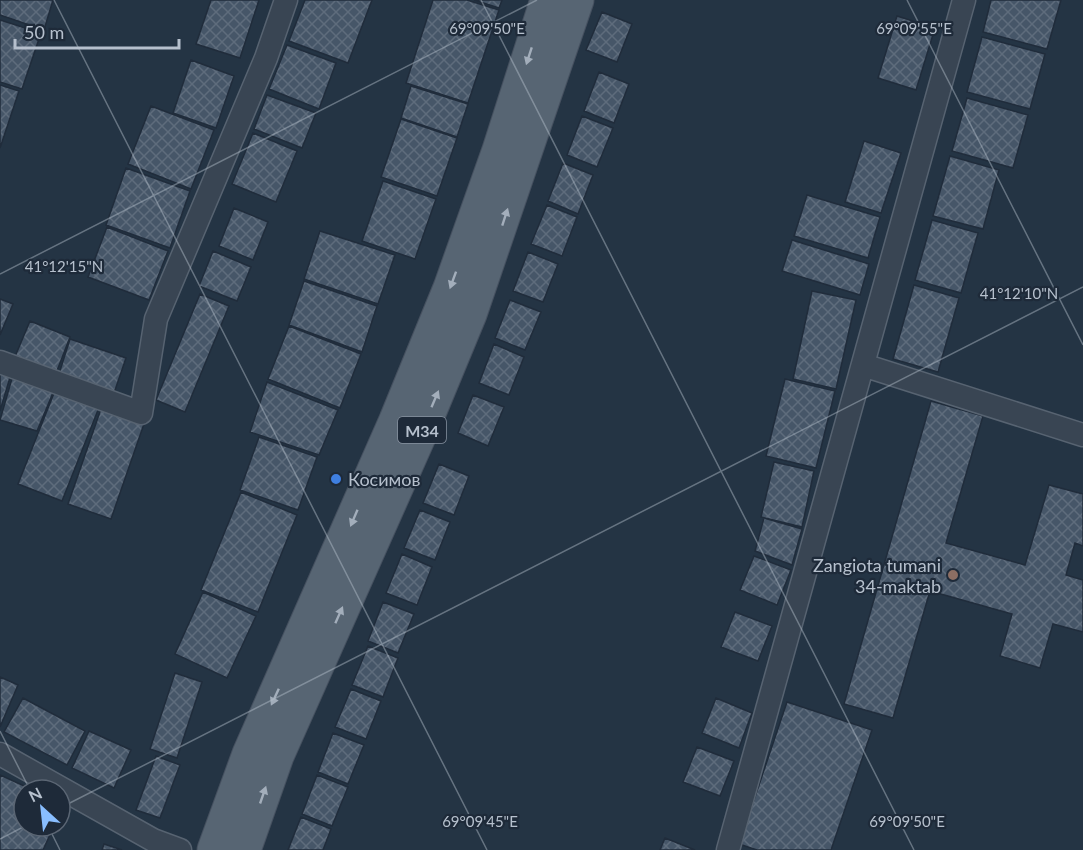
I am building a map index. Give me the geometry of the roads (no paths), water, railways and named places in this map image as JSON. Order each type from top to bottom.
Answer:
[{"type":"main road","name":"M34","points":[[214,850],[249,754],[378,463],[450,288],[499,150],[547,0]]},
{"type":"main road","name":"M34","points":[[244,850],[277,756],[422,430],[470,314],[577,0]]},
{"type":"street","points":[[0,362],[141,413],[156,320],[266,58],[286,0]]},
{"type":"street","points":[[728,850],[964,0]]},
{"type":"street","points":[[863,365],[1083,435]]},
{"type":"street","points":[[0,754],[153,840],[180,850]]},
{"type":"place","name":"Косимов","points":[[336,479]]},
{"type":"place","name":"Zangiota tumani 34-maktab","points":[[953,575]]}]
